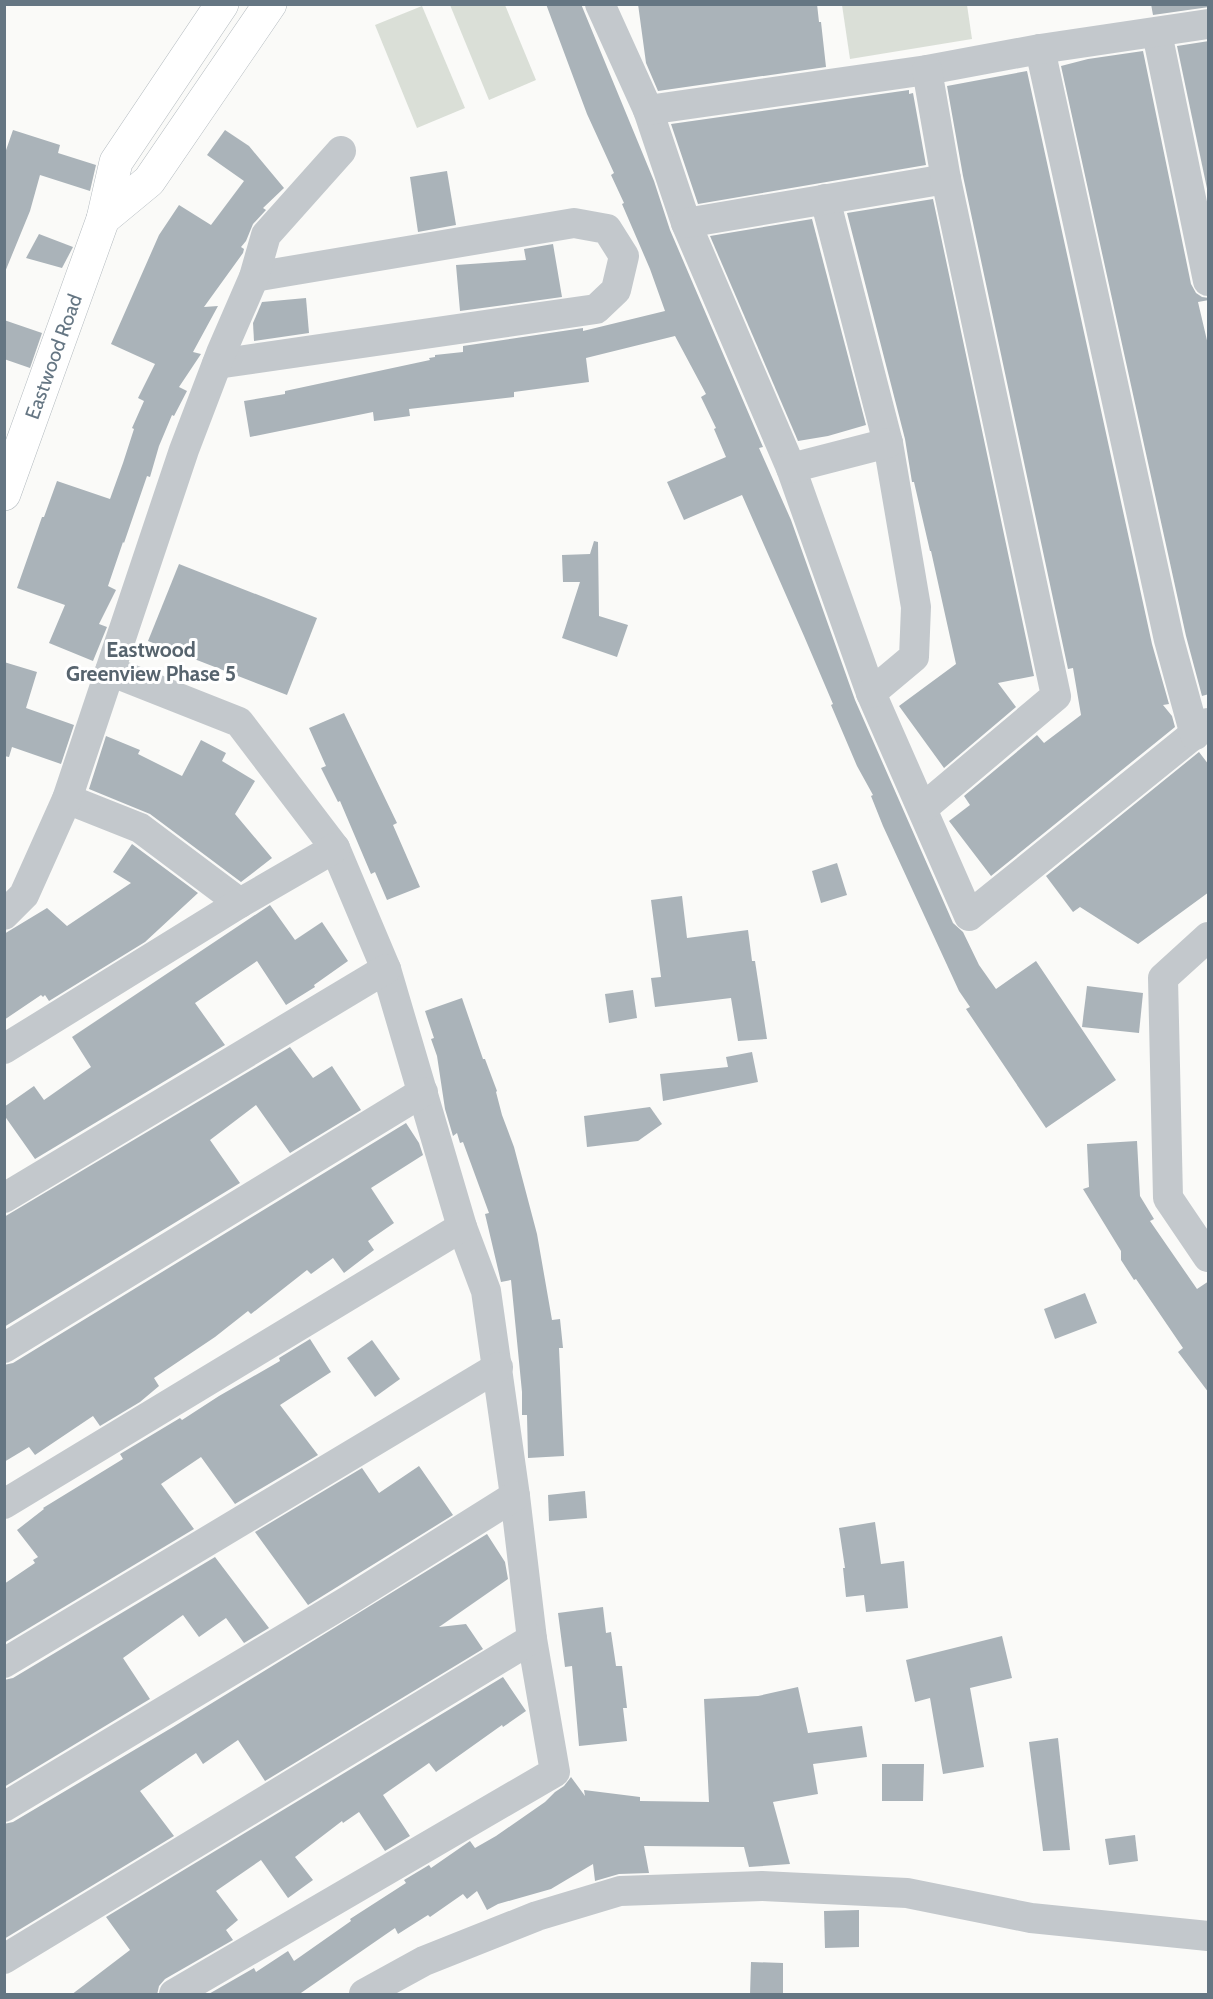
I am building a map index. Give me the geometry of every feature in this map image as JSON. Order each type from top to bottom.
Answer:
[{"type":"main road","name":"Eastwood Road","points":[[4,494],[103,219],[116,162],[222,4]]},
{"type":"main road","points":[[103,219],[149,181],[270,4]]},
{"type":"street","points":[[600,4],[648,110],[686,223],[791,468],[871,693],[969,916],[1202,729],[1169,640],[1040,49]]},
{"type":"street","points":[[648,110],[927,70],[1040,49],[1209,24]]},
{"type":"street","points":[[1156,33],[1209,281]]},
{"type":"street","points":[[923,808],[1056,696],[946,179],[927,70]]},
{"type":"street","points":[[4,915],[24,895],[68,799],[184,450],[254,277],[267,235],[341,152]]},
{"type":"street","points":[[686,223],[946,179]]},
{"type":"street","points":[[825,199],[888,443],[916,607],[914,657],[871,693]]},
{"type":"street","points":[[217,364],[596,309],[616,290],[624,256],[607,229],[574,223],[254,277]]},
{"type":"street","points":[[791,468],[888,443]]},
{"type":"street","points":[[110,671],[239,722],[335,848],[386,969],[462,1227],[486,1291],[498,1367],[532,1639],[555,1772],[174,1995]]},
{"type":"street","points":[[68,799],[140,828],[240,903]]},
{"type":"street","points":[[4,1049],[240,903],[335,848]]},
{"type":"street","points":[[1209,937],[1163,978],[1168,1198],[1209,1257]]},
{"type":"street","points":[[4,1198],[386,969]]},
{"type":"street","points":[[4,1348],[423,1092]]},
{"type":"street","points":[[4,1504],[462,1227]]},
{"type":"street","points":[[4,1663],[498,1367]]},
{"type":"street","points":[[4,1807],[349,1600],[515,1496]]},
{"type":"street","points":[[4,1959],[532,1639]]},
{"type":"street","points":[[364,1995],[424,1961],[537,1916],[620,1891],[762,1886],[907,1893],[1031,1918],[1209,1936]]},
{"type":"shaded area","points":[[450,5],[505,5],[536,80],[489,100]]},
{"type":"shaded area","points":[[842,5],[967,5],[972,39],[850,59]]},
{"type":"shaded area","points":[[422,6],[465,108],[417,128],[375,25]]},
{"type":"building","points":[[546,4],[581,4],[654,181],[670,230],[763,447],[759,448],[791,520],[855,700],[953,923],[963,932],[979,965],[996,989],[1036,961],[1116,1080],[1046,1128],[966,1009],[970,1007],[959,991],[883,826],[871,796],[873,795],[857,766],[831,705],[833,704],[742,495],[684,520],[667,482],[726,457],[714,429],[716,428],[701,397],[706,394],[675,336],[586,358],[589,382],[514,392],[514,397],[409,409],[410,416],[374,421],[373,412],[250,437],[244,401],[285,394],[285,391],[430,360],[429,358],[435,355],[463,352],[463,346],[583,328],[583,331],[665,311],[611,175],[614,173],[587,114]]},
{"type":"building","points":[[638,4],[817,4],[826,67],[658,91],[646,63]]},
{"type":"building","points":[[1151,4],[1209,4],[1209,7],[1153,15]]},
{"type":"building","points":[[1209,41],[1209,198],[1177,46]]},
{"type":"building","points":[[1143,51],[1191,284],[1196,293],[1209,298],[1209,300],[1198,302],[1209,349],[1209,694],[1202,696],[1186,636],[1061,66],[1088,59]]},
{"type":"building","points":[[1027,71],[1152,644],[1169,704],[1163,705],[1172,716],[1175,727],[991,876],[949,821],[970,805],[964,796],[1037,735],[1044,743],[1081,715],[1073,668],[1068,669],[963,176],[947,86]]},
{"type":"building","points":[[909,90],[909,94],[913,93],[926,165],[698,204],[671,124]]},
{"type":"building","points":[[13,130],[60,145],[58,153],[96,165],[90,191],[40,175],[30,211],[5,272],[4,156]]},
{"type":"building","points":[[225,130],[249,146],[284,188],[263,208],[266,210],[253,224],[241,247],[244,249],[243,253],[204,307],[218,306],[193,352],[201,354],[179,387],[187,391],[174,416],[172,415],[123,542],[108,586],[116,590],[99,624],[107,627],[93,661],[49,643],[65,605],[17,588],[57,481],[110,499],[134,429],[132,428],[144,401],[138,398],[155,364],[111,344],[159,235],[179,205],[211,225],[244,181],[207,155]]},
{"type":"building","points":[[447,171],[456,225],[418,232],[410,177]]},
{"type":"building","points":[[933,199],[1034,676],[998,683],[1016,707],[944,768],[899,706],[956,664],[931,551],[914,482],[912,482],[905,439],[847,213]]},
{"type":"building","points":[[812,219],[866,425],[828,436],[798,441],[710,236]]},
{"type":"building","points":[[39,234],[73,247],[62,268],[26,258]]},
{"type":"building","points":[[553,244],[562,297],[460,311],[456,265],[526,260],[524,249]]},
{"type":"building","points":[[306,298],[309,333],[254,341],[253,323],[262,302]]},
{"type":"building","points":[[4,320],[42,333],[30,368],[4,359]]},
{"type":"building","points":[[594,541],[598,542],[599,616],[628,625],[617,657],[562,638],[580,582],[563,582],[562,555],[590,554]]},
{"type":"building","points":[[179,564],[317,618],[287,695],[148,641]]},
{"type":"building","points":[[4,662],[37,672],[26,708],[74,725],[61,764],[12,747],[9,757],[4,756]]},
{"type":"building","points":[[344,713],[397,823],[393,825],[420,887],[387,900],[375,872],[371,874],[340,801],[338,802],[321,768],[326,766],[309,728]]},
{"type":"building","points":[[106,736],[140,750],[138,754],[182,776],[201,740],[226,753],[222,761],[255,781],[235,814],[272,858],[241,882],[150,814],[89,789]]},
{"type":"building","points":[[1199,752],[1209,765],[1209,892],[1138,944],[1080,907],[1073,912],[1046,876]]},
{"type":"building","points":[[132,844],[198,893],[145,942],[49,1001],[45,995],[43,997],[41,995],[4,1020],[4,934],[47,908],[67,926],[131,883],[113,872]]},
{"type":"building","points":[[837,863],[847,895],[821,903],[812,871]]},
{"type":"building","points":[[682,896],[687,938],[748,930],[767,1039],[738,1041],[731,998],[655,1007],[651,978],[661,977],[651,900]]},
{"type":"building","points":[[270,905],[295,940],[322,922],[348,961],[314,985],[315,987],[286,1005],[257,961],[195,1003],[225,1045],[35,1159],[4,1115],[4,1107],[34,1086],[44,1100],[91,1067],[72,1037]]},
{"type":"building","points":[[1087,986],[1143,993],[1139,1033],[1082,1027]]},
{"type":"building","points":[[633,990],[637,1018],[609,1023],[605,994]]},
{"type":"building","points":[[462,998],[483,1059],[485,1059],[497,1091],[502,1115],[514,1147],[537,1234],[552,1320],[560,1319],[563,1348],[559,1348],[564,1456],[528,1458],[527,1415],[522,1415],[522,1392],[511,1280],[501,1282],[485,1214],[489,1213],[463,1142],[460,1143],[457,1133],[453,1136],[445,1109],[437,1056],[431,1039],[434,1038],[425,1011]]},
{"type":"building","points":[[290,1047],[313,1078],[332,1066],[361,1110],[290,1153],[256,1105],[210,1140],[240,1183],[4,1327],[4,1217]]},
{"type":"building","points":[[752,1052],[758,1082],[663,1101],[660,1074],[728,1067],[726,1057]]},
{"type":"building","points":[[650,1107],[662,1124],[638,1141],[587,1147],[584,1116]]},
{"type":"building","points":[[406,1123],[419,1143],[423,1155],[371,1188],[394,1223],[368,1241],[374,1250],[344,1273],[333,1258],[311,1274],[307,1270],[251,1314],[248,1311],[215,1337],[154,1378],[159,1386],[140,1402],[100,1426],[93,1416],[35,1455],[29,1447],[4,1462],[4,1365],[13,1363]]},
{"type":"building","points":[[1137,1141],[1140,1196],[1154,1219],[1150,1221],[1197,1289],[1209,1281],[1209,1393],[1178,1352],[1183,1348],[1121,1260],[1121,1251],[1083,1189],[1089,1187],[1087,1144]]},
{"type":"building","points":[[1085,1293],[1097,1323],[1055,1339],[1044,1309]]},
{"type":"building","points":[[310,1339],[331,1372],[280,1405],[318,1455],[235,1504],[201,1457],[161,1484],[194,1529],[4,1643],[4,1584],[35,1563],[33,1560],[38,1557],[17,1530],[43,1508],[123,1459],[120,1454],[280,1361],[279,1358]]},
{"type":"building","points":[[372,1340],[400,1379],[375,1397],[347,1358]]},
{"type":"building","points":[[419,1466],[453,1515],[308,1605],[255,1532],[362,1468],[379,1493]]},
{"type":"building","points":[[585,1491],[587,1518],[549,1521],[548,1495]]},
{"type":"building","points":[[875,1522],[881,1564],[904,1561],[908,1608],[866,1612],[864,1595],[846,1597],[843,1568],[845,1568],[839,1528]]},
{"type":"building","points":[[487,1534],[505,1562],[508,1579],[439,1627],[466,1624],[483,1649],[265,1781],[238,1740],[203,1764],[196,1753],[140,1791],[174,1836],[4,1939],[4,1824],[13,1822],[173,1727]]},
{"type":"building","points":[[215,1557],[269,1628],[244,1643],[226,1618],[199,1637],[183,1615],[123,1658],[150,1699],[4,1787],[4,1680],[13,1678]]},
{"type":"building","points":[[603,1607],[606,1633],[611,1632],[616,1666],[622,1666],[627,1708],[623,1708],[627,1741],[579,1746],[572,1666],[565,1667],[558,1613]]},
{"type":"building","points":[[1002,1636],[1012,1678],[970,1688],[984,1767],[943,1774],[930,1698],[915,1702],[906,1660]]},
{"type":"building","points":[[503,1677],[526,1711],[503,1727],[502,1725],[436,1772],[429,1763],[383,1795],[410,1836],[385,1851],[359,1812],[343,1823],[342,1821],[295,1857],[313,1880],[288,1898],[261,1860],[216,1891],[238,1920],[226,1930],[233,1940],[165,1979],[159,1986],[157,1995],[71,1995],[130,1950],[106,1917]]},
{"type":"building","points":[[798,1687],[808,1733],[862,1726],[867,1757],[813,1764],[818,1794],[773,1802],[790,1864],[749,1867],[744,1847],[644,1846],[649,1873],[619,1874],[595,1881],[593,1864],[551,1889],[498,1904],[487,1910],[477,1891],[467,1899],[463,1894],[430,1917],[428,1915],[398,1934],[395,1928],[298,1995],[207,1995],[254,1968],[256,1972],[288,1951],[294,1961],[351,1921],[350,1919],[406,1883],[404,1880],[429,1865],[431,1868],[470,1841],[475,1848],[496,1836],[545,1802],[571,1777],[585,1796],[584,1790],[640,1797],[640,1801],[709,1802],[704,1699],[758,1696]]},
{"type":"building","points":[[1058,1738],[1070,1850],[1043,1851],[1029,1742]]},
{"type":"building","points":[[882,1764],[924,1764],[923,1801],[882,1801]]},
{"type":"building","points":[[1135,1835],[1138,1861],[1109,1865],[1105,1839]]},
{"type":"building","points":[[859,1910],[859,1947],[825,1948],[824,1911]]},
{"type":"building","points":[[751,1962],[783,1963],[783,1995],[750,1995]]},
{"type":"district","name":"Eastwood Greenview Phase 5","points":[[151,661]]}]
